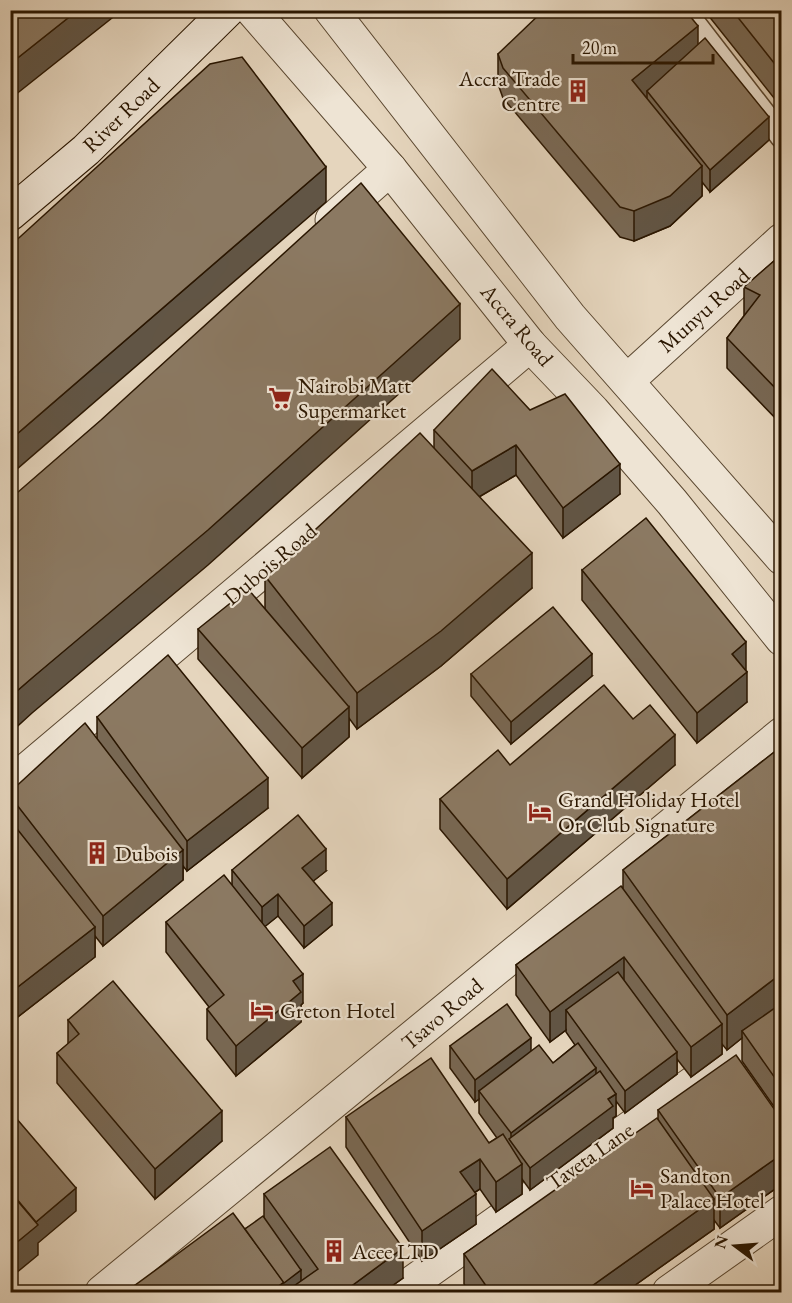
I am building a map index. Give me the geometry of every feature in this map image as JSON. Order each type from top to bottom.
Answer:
[{"type":"street","name":"River Road","points":[[10,214],[86,150],[228,10]]},
{"type":"street","name":"Accra Road","points":[[252,10],[390,169],[530,345],[593,411],[782,639]]},
{"type":"street","name":"Accra Road","points":[[331,10],[570,317],[782,558]]},
{"type":"street","points":[[309,240],[390,169]]},
{"type":"street","name":"Munyu Road","points":[[627,381],[782,240]]},
{"type":"street","name":"Dubois Road","points":[[10,784],[530,345]]},
{"type":"street","name":"Tsavo Road","points":[[102,1293],[782,734]]},
{"type":"street","name":"Taveta Lane","points":[[399,1293],[782,1020]]},
{"type":"street","points":[[669,1293],[782,1212]]},
{"type":"lane","points":[[684,10],[782,136]]},
{"type":"building","points":[[10,10],[78,10],[10,64]]},
{"type":"building","points":[[544,10],[685,10],[698,26],[632,80],[702,166],[670,196],[634,211],[620,207],[503,68],[498,54]]},
{"type":"building","points":[[732,10],[782,10],[782,73]]},
{"type":"building","points":[[705,38],[769,117],[710,170],[647,91]]},
{"type":"building","points":[[242,57],[326,167],[10,440],[10,246],[210,64]]},
{"type":"building","points":[[361,183],[460,304],[208,530],[10,697],[10,499],[101,420]]},
{"type":"building","points":[[782,254],[782,400],[779,392],[727,338],[760,295],[744,287]]},
{"type":"building","points":[[492,369],[530,410],[565,394],[620,464],[563,508],[516,445],[472,471],[434,430]]},
{"type":"building","points":[[420,433],[532,553],[441,631],[357,693],[265,576]]},
{"type":"building","points":[[646,518],[746,642],[732,654],[747,672],[697,713],[582,570]]},
{"type":"building","points":[[248,589],[349,707],[302,748],[198,629]]},
{"type":"building","points":[[553,607],[592,654],[511,722],[471,674]]},
{"type":"building","points":[[168,655],[268,778],[187,841],[97,717]]},
{"type":"building","name":"Grand Holiday Hotel Or Club Signature","points":[[604,685],[633,719],[650,705],[675,735],[507,879],[440,799],[498,750],[510,765]]},
{"type":"building","name":"Dubois","points":[[85,723],[183,850],[103,916],[10,796],[10,792]]},
{"type":"building","points":[[782,746],[782,973],[727,1015],[623,870]]},
{"type":"building","points":[[298,815],[326,849],[302,868],[332,903],[304,926],[278,894],[262,907],[232,870]]},
{"type":"building","points":[[10,820],[95,927],[10,993]]},
{"type":"building","points":[[224,875],[303,974],[293,981],[301,992],[236,1046],[207,1009],[224,995],[166,922]]},
{"type":"building","points":[[621,886],[722,1024],[691,1047],[624,957],[550,1012],[516,965]]},
{"type":"building","points":[[618,972],[677,1052],[625,1091],[566,1010]]},
{"type":"building","points":[[113,981],[222,1111],[155,1169],[57,1053],[79,1034],[68,1020]]},
{"type":"building","points":[[782,1003],[782,1088],[742,1031]]},
{"type":"building","points":[[507,1004],[531,1038],[475,1080],[450,1046]]},
{"type":"building","points":[[578,1043],[596,1068],[511,1133],[479,1091],[539,1045],[553,1063]]},
{"type":"building","points":[[736,1055],[782,1120],[782,1154],[720,1198],[658,1110]]},
{"type":"building","points":[[431,1058],[489,1143],[503,1134],[522,1164],[496,1182],[480,1159],[460,1172],[476,1194],[422,1231],[346,1117]]},
{"type":"building","points":[[600,1071],[616,1094],[608,1099],[613,1106],[530,1168],[509,1139]]},
{"type":"building","points":[[10,1111],[76,1188],[36,1222],[10,1191]]},
{"type":"building","name":"Sandton Palace Hotel","points":[[657,1118],[714,1199],[582,1293],[491,1293],[464,1254]]},
{"type":"building","name":"Acee LTD","points":[[330,1147],[403,1248],[342,1293],[299,1293],[294,1286],[318,1269],[264,1194]]},
{"type":"building","points":[[10,1192],[38,1225],[10,1248]]},
{"type":"building","points":[[233,1213],[284,1282],[269,1293],[139,1293],[134,1286]]},
{"type":"building","points":[[263,1216],[301,1270],[284,1283],[245,1229]]},
{"type":"building","points":[[782,1246],[782,1259],[775,1250]]},
{"type":"place","name":"Accra Trade Centre","points":[[578,91]]},
{"type":"place","name":"Nairobi Matt Supermarket","points":[[280,398]]},
{"type":"place","name":"Grand Holiday Hotel Or Club Signature","points":[[540,812]]},
{"type":"place","name":"Dubois","points":[[97,853]]},
{"type":"place","name":"Greton Hotel","points":[[262,1010]]},
{"type":"place","name":"Sandton Palace Hotel","points":[[642,1188]]},
{"type":"place","name":"Acee LTD","points":[[334,1251]]}]
